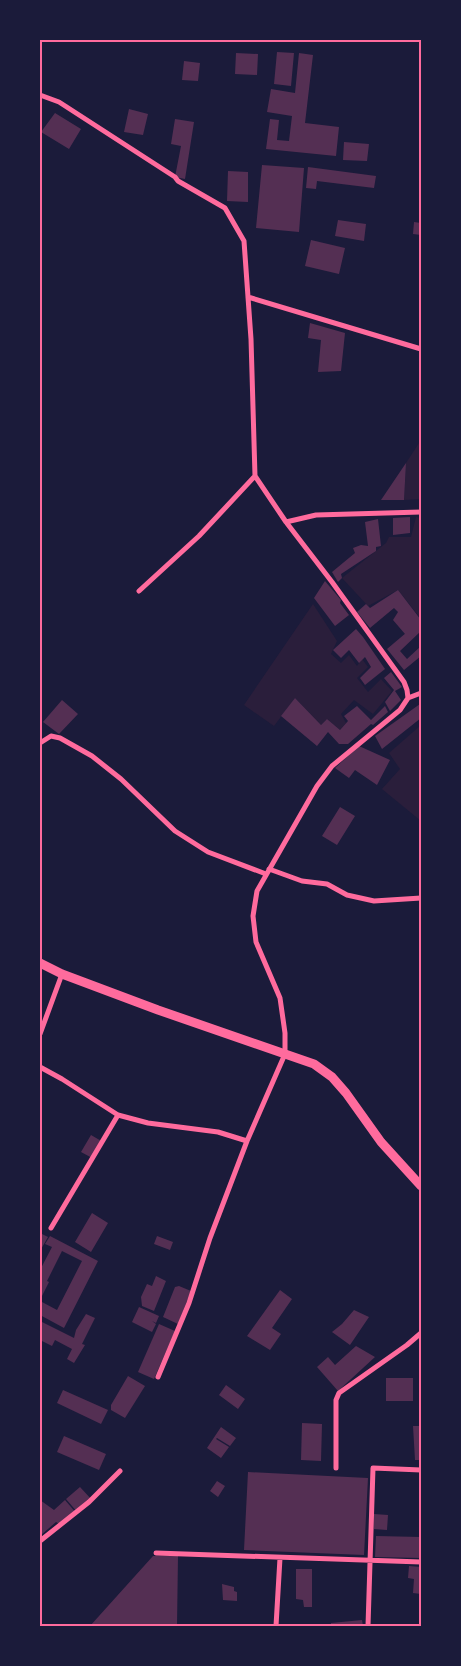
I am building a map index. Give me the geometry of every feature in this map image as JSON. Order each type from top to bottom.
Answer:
[{"type":"street","points":[[40,95],[59,102],[178,181],[226,208],[244,241],[251,339],[255,476],[286,522],[332,582],[408,690],[408,698],[400,710],[332,766],[318,786],[256,891],[253,916],[256,942],[280,998],[286,1033],[286,1054],[247,1141],[210,1238],[188,1303],[158,1377]]},
{"type":"street","points":[[248,297],[421,349]]},
{"type":"street","points":[[139,591],[199,536],[255,476]]},
{"type":"street","points":[[286,522],[316,515],[421,512]]},
{"type":"street","points":[[408,698],[421,693]]},
{"type":"street","points":[[40,743],[51,736],[60,738],[92,756],[121,779],[175,831],[208,852],[268,872],[302,881],[327,884],[347,895],[374,901],[421,898]]},
{"type":"street","points":[[40,963],[62,974],[158,1010],[314,1064],[332,1078],[346,1093],[381,1142],[421,1186]]},
{"type":"street","points":[[40,1034],[62,974]]},
{"type":"street","points":[[40,1067],[118,1115],[148,1123],[218,1132],[247,1141]]},
{"type":"street","points":[[51,1228],[118,1115]]},
{"type":"street","points":[[336,1468],[336,1400],[339,1393],[421,1333]]},
{"type":"street","points":[[368,1626],[373,1468],[421,1470]]},
{"type":"street","points":[[40,1541],[89,1502],[120,1471]]},
{"type":"street","points":[[156,1553],[421,1562]]},
{"type":"street","points":[[276,1626],[280,1558]]},
{"type":"shaded area","points":[[421,440],[421,499],[404,500],[406,463]]},
{"type":"shaded area","points":[[416,517],[421,518],[421,619],[398,590],[368,606],[342,578],[386,543],[389,537],[411,537]]},
{"type":"shaded area","points":[[313,604],[337,641],[331,654],[341,663],[349,655],[357,666],[362,659],[368,667],[357,678],[368,692],[381,679],[392,691],[373,714],[354,700],[341,714],[346,723],[340,730],[327,719],[321,725],[295,698],[274,726],[244,705]]},
{"type":"shaded area","points":[[421,725],[421,821],[382,789],[400,769],[389,753]]},
{"type":"building","points":[[277,52],[294,53],[291,86],[274,84]]},
{"type":"building","points":[[236,53],[258,54],[257,75],[235,74]]},
{"type":"building","points":[[299,53],[313,55],[305,123],[339,127],[336,156],[266,149],[270,119],[279,120],[277,140],[289,141],[292,116],[267,112],[271,89],[295,93]]},
{"type":"building","points":[[184,61],[200,63],[198,81],[182,80]]},
{"type":"building","points":[[129,109],[148,114],[143,135],[124,132]]},
{"type":"building","points":[[55,113],[81,129],[69,149],[41,132]]},
{"type":"building","points":[[175,119],[194,122],[185,179],[175,177],[181,146],[171,144]]},
{"type":"building","points":[[344,142],[369,144],[367,161],[343,160]]},
{"type":"building","points":[[262,165],[304,168],[299,232],[256,228]]},
{"type":"building","points":[[308,167],[376,176],[374,188],[317,181],[316,189],[306,188]]},
{"type":"building","points":[[228,171],[248,172],[248,202],[227,201]]},
{"type":"building","points":[[338,220],[366,224],[364,241],[335,236]]},
{"type":"building","points":[[414,222],[421,223],[421,235],[413,234]]},
{"type":"building","points":[[311,240],[345,248],[339,274],[305,266]]},
{"type":"building","points":[[310,323],[345,333],[341,371],[318,372],[321,340],[308,338]]},
{"type":"building","points":[[406,463],[404,500],[381,500]]},
{"type":"building","points":[[410,517],[410,533],[393,535],[393,518]]},
{"type":"building","points":[[378,519],[381,546],[376,547],[376,551],[341,574],[342,578],[338,582],[332,572],[355,553],[353,548],[361,545],[368,546],[365,522]]},
{"type":"building","points":[[325,581],[341,600],[340,603],[349,615],[335,626],[314,598]]},
{"type":"building","points":[[398,590],[421,620],[421,631],[400,651],[407,659],[421,646],[421,656],[404,670],[387,649],[405,634],[393,620],[398,612],[394,608],[370,628],[357,612],[366,604],[370,608]]},
{"type":"building","points":[[356,629],[385,669],[365,685],[360,678],[371,667],[365,657],[359,663],[349,650],[341,658],[333,650]]},
{"type":"building","points":[[391,672],[402,687],[395,691],[401,700],[390,711],[385,702],[394,690],[384,678]]},
{"type":"building","points":[[295,698],[321,725],[327,719],[340,730],[348,721],[344,716],[357,706],[371,720],[385,706],[388,712],[348,744],[339,744],[328,732],[317,746],[281,716]]},
{"type":"building","points":[[62,700],[78,714],[59,734],[43,722]]},
{"type":"building","points":[[420,704],[421,718],[382,749],[375,736]]},
{"type":"building","points":[[359,746],[390,760],[377,785],[355,770],[349,778],[335,768]]},
{"type":"building","points":[[340,807],[355,816],[337,845],[322,836]]},
{"type":"building","points":[[91,1135],[103,1142],[94,1159],[81,1152]]},
{"type":"building","points":[[92,1213],[108,1223],[91,1252],[75,1242]]},
{"type":"building","points":[[40,1233],[48,1237],[40,1251]]},
{"type":"building","points":[[50,1236],[98,1261],[64,1328],[40,1315],[40,1305],[42,1302],[57,1310],[82,1261],[62,1251],[40,1300],[40,1270],[52,1247],[45,1244]]},
{"type":"building","points":[[157,1236],[173,1242],[170,1250],[154,1244]]},
{"type":"building","points":[[156,1276],[166,1281],[154,1311],[142,1306],[141,1297],[147,1284],[152,1286]]},
{"type":"building","points":[[179,1286],[191,1291],[178,1324],[163,1317],[175,1287]]},
{"type":"building","points":[[280,1290],[292,1299],[272,1328],[281,1334],[270,1350],[247,1336]]},
{"type":"building","points":[[139,1307],[159,1316],[156,1323],[152,1321],[156,1324],[152,1332],[132,1322]]},
{"type":"building","points":[[354,1310],[369,1317],[350,1345],[332,1332]]},
{"type":"building","points":[[86,1314],[95,1318],[82,1344],[85,1345],[74,1363],[67,1359],[72,1349],[55,1340],[52,1346],[40,1340],[40,1321],[74,1338],[76,1330]]},
{"type":"building","points":[[159,1324],[175,1331],[154,1379],[138,1372]]},
{"type":"building","points":[[356,1346],[375,1357],[338,1391],[317,1367],[328,1357],[335,1365]]},
{"type":"building","points":[[128,1376],[145,1386],[125,1418],[111,1410],[111,1405]]},
{"type":"building","points":[[386,1378],[413,1378],[413,1401],[386,1401]]},
{"type":"building","points":[[226,1385],[245,1399],[238,1409],[219,1395]]},
{"type":"building","points":[[63,1390],[108,1410],[101,1424],[57,1403]]},
{"type":"building","points":[[302,1423],[322,1424],[321,1461],[301,1460]]},
{"type":"building","points":[[413,1426],[421,1426],[421,1460],[415,1460]]},
{"type":"building","points":[[221,1427],[236,1438],[230,1446],[216,1439],[229,1447],[221,1458],[207,1448]]},
{"type":"building","points":[[64,1436],[106,1454],[99,1470],[57,1452]]},
{"type":"building","points":[[248,1472],[368,1478],[364,1555],[244,1550]]},
{"type":"building","points":[[217,1481],[225,1486],[218,1497],[210,1491]]},
{"type":"building","points":[[80,1487],[92,1500],[78,1513],[66,1499]]},
{"type":"building","points":[[40,1500],[54,1510],[65,1500],[77,1514],[61,1525],[56,1522],[40,1536]]},
{"type":"building","points":[[374,1514],[388,1515],[387,1530],[374,1529]]},
{"type":"building","points":[[376,1536],[421,1537],[421,1558],[375,1557]]},
{"type":"building","points":[[153,1556],[178,1556],[177,1626],[90,1626]]},
{"type":"building","points":[[409,1566],[421,1567],[421,1594],[413,1593],[414,1579],[408,1578]]},
{"type":"building","points":[[296,1569],[312,1569],[312,1607],[304,1607],[303,1600],[296,1599]]},
{"type":"building","points":[[222,1584],[234,1587],[234,1591],[237,1592],[237,1601],[223,1600]]},
{"type":"building","points":[[362,1620],[363,1626],[331,1626],[331,1623]]}]
